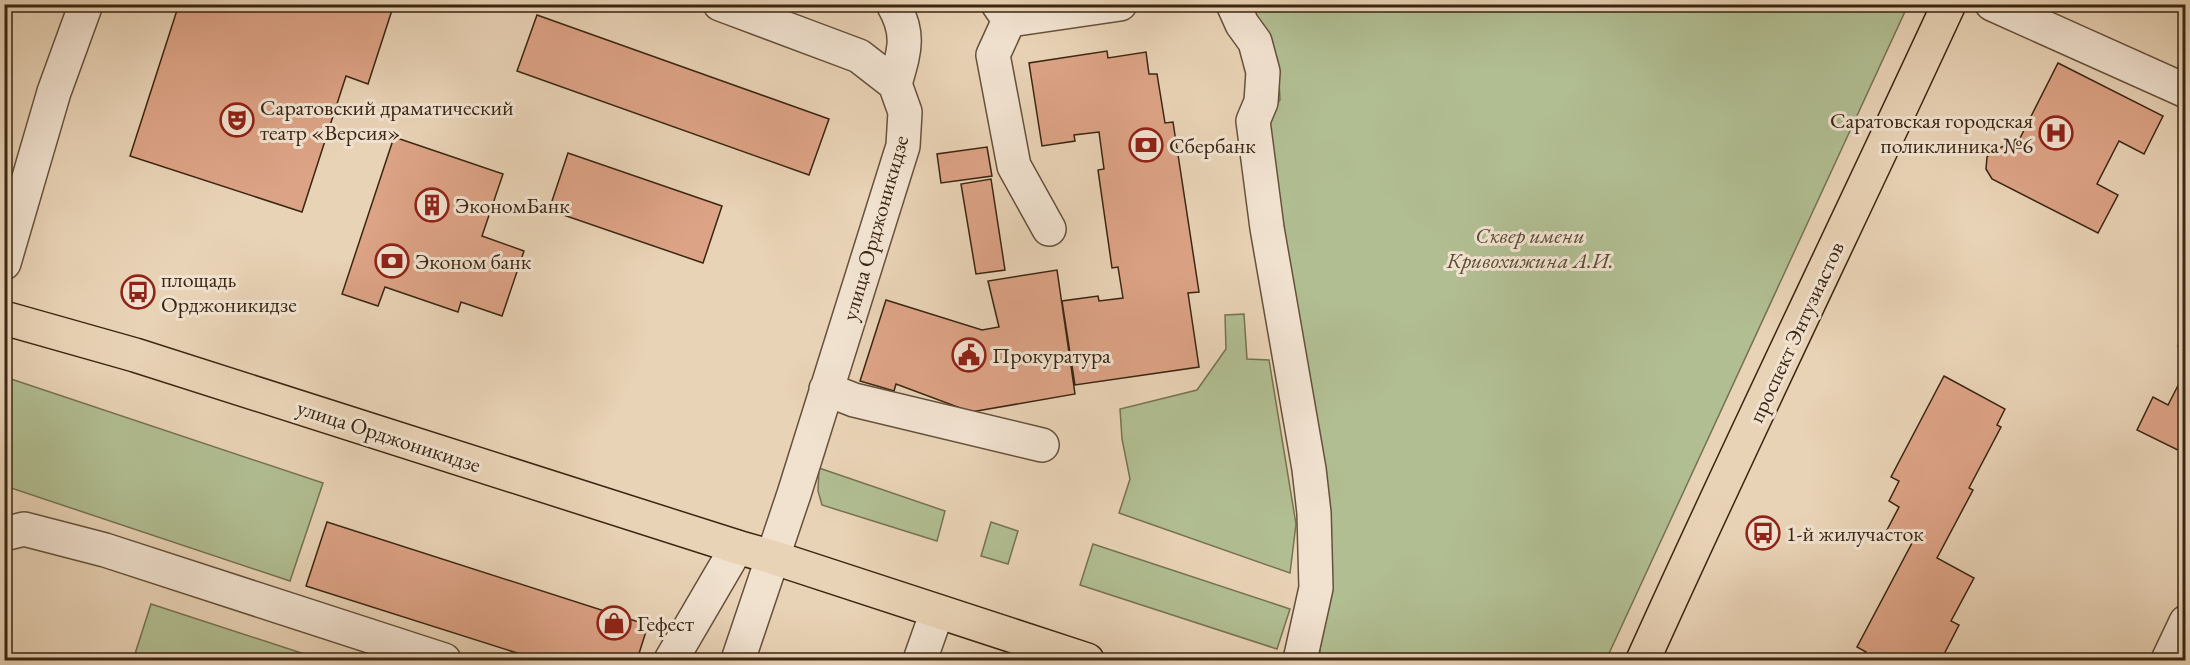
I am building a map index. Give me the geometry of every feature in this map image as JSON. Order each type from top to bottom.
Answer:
[{"type":"main road","name":"проспект Энтузиастов","points":[[1643,660],[1949,4]]},
{"type":"main road","name":"улица Орджоникидзе","points":[[4,318],[135,355],[772,557],[1087,660]]},
{"type":"street","points":[[4,263],[54,92],[86,4]]},
{"type":"street","points":[[720,4],[859,56],[895,84],[905,48],[903,21],[893,4]]},
{"type":"street","points":[[1049,229],[1014,166],[993,55],[1003,12],[1120,4]]},
{"type":"street","points":[[1233,4],[1242,24],[1255,42],[1263,72],[1261,102],[1253,121],[1267,228],[1309,469],[1314,513],[1316,588],[1300,660]]},
{"type":"street","points":[[1992,4],[2186,91]]},
{"type":"street","name":"улица Орджоникидзе","points":[[772,557],[903,146],[905,112],[895,84]]},
{"type":"street","points":[[826,389],[854,400],[1042,445]]},
{"type":"street","points":[[4,534],[24,529],[105,550],[444,660]]},
{"type":"street","points":[[671,660],[737,547]]},
{"type":"street","points":[[738,660],[772,557]]},
{"type":"street","points":[[920,660],[937,612]]},
{"type":"street","points":[[2168,660],[2186,622]]},
{"type":"green space","name":"Сквер имени Кривохижина А.И.","points":[[1251,5],[1908,5],[1606,660],[1319,660],[1326,592],[1264,122],[1280,100],[1278,75],[1269,35],[1254,15]]},
{"type":"green space","points":[[1244,314],[1247,359],[1269,360],[1296,524],[1290,573],[1119,513],[1130,479],[1122,439],[1120,409],[1197,390],[1226,349],[1225,315]]},
{"type":"green space","points":[[5,377],[323,483],[290,581],[5,486]]},
{"type":"green space","points":[[819,468],[945,511],[937,541],[822,505],[818,491]]},
{"type":"green space","points":[[991,522],[1018,531],[1008,564],[981,556]]},
{"type":"green space","points":[[1093,544],[1290,609],[1277,649],[1080,585]]},
{"type":"green space","points":[[151,604],[323,660],[133,660]]},
{"type":"building","name":"Саратовский драматический театр «Версия»","points":[[179,4],[394,4],[368,84],[346,76],[302,212],[130,156]]},
{"type":"building","points":[[537,15],[829,119],[809,175],[517,71]]},
{"type":"building","points":[[1107,51],[1108,58],[1146,52],[1149,74],[1157,74],[1165,123],[1173,122],[1199,292],[1188,293],[1199,367],[1075,385],[1062,301],[1098,296],[1099,301],[1123,298],[1118,267],[1112,268],[1098,170],[1104,169],[1099,132],[1074,135],[1075,141],[1042,146],[1029,63]]},
{"type":"building","points":[[2058,63],[2163,116],[2144,154],[2119,141],[2097,184],[2118,195],[2098,233],[1992,179],[1986,169],[1987,157],[1994,150],[2004,146],[2014,150]]},
{"type":"building","name":"ЭкономБанк","points":[[394,137],[503,174],[482,236],[524,251],[502,316],[461,302],[458,312],[385,287],[378,306],[342,294]]},
{"type":"building","points":[[987,147],[992,176],[941,183],[937,154]]},
{"type":"building","points":[[568,153],[722,206],[703,263],[549,210]]},
{"type":"building","points":[[991,179],[1005,270],[976,274],[961,184]]},
{"type":"building","name":"Прокуратура","points":[[1057,270],[1075,394],[971,412],[896,384],[894,391],[860,381],[886,300],[982,330],[999,327],[988,281]]},
{"type":"building","points":[[2186,330],[2186,350],[2178,346]]},
{"type":"building","points":[[2186,370],[2186,454],[2137,430],[2153,397],[2168,405]]},
{"type":"building","points":[[1944,376],[2005,409],[1997,425],[2001,427],[1969,488],[1973,490],[1937,558],[1974,578],[1951,621],[1959,625],[1941,660],[1861,660],[1866,652],[1857,647],[1912,543],[1887,530],[1899,507],[1889,501],[1899,481],[1891,477]]},
{"type":"building","points":[[327,522],[648,625],[637,660],[539,660],[306,586]]},
{"type":"place","name":"Саратовский драматический театр «Версия»","points":[[237,120]]},
{"type":"place","name":"Саратовская городская поликлиника №6","points":[[2056,133]]},
{"type":"place","name":"Сбербанк","points":[[1146,145]]},
{"type":"place","name":"ЭкономБанк","points":[[432,205]]},
{"type":"place","name":"Эконом банк","points":[[392,261]]},
{"type":"place","name":"площадь Орджоникидзе","points":[[138,292]]},
{"type":"place","name":"Прокуратура","points":[[969,355]]},
{"type":"place","name":"1-й жилучасток","points":[[1763,533]]},
{"type":"place","name":"Гефест","points":[[614,623]]}]
